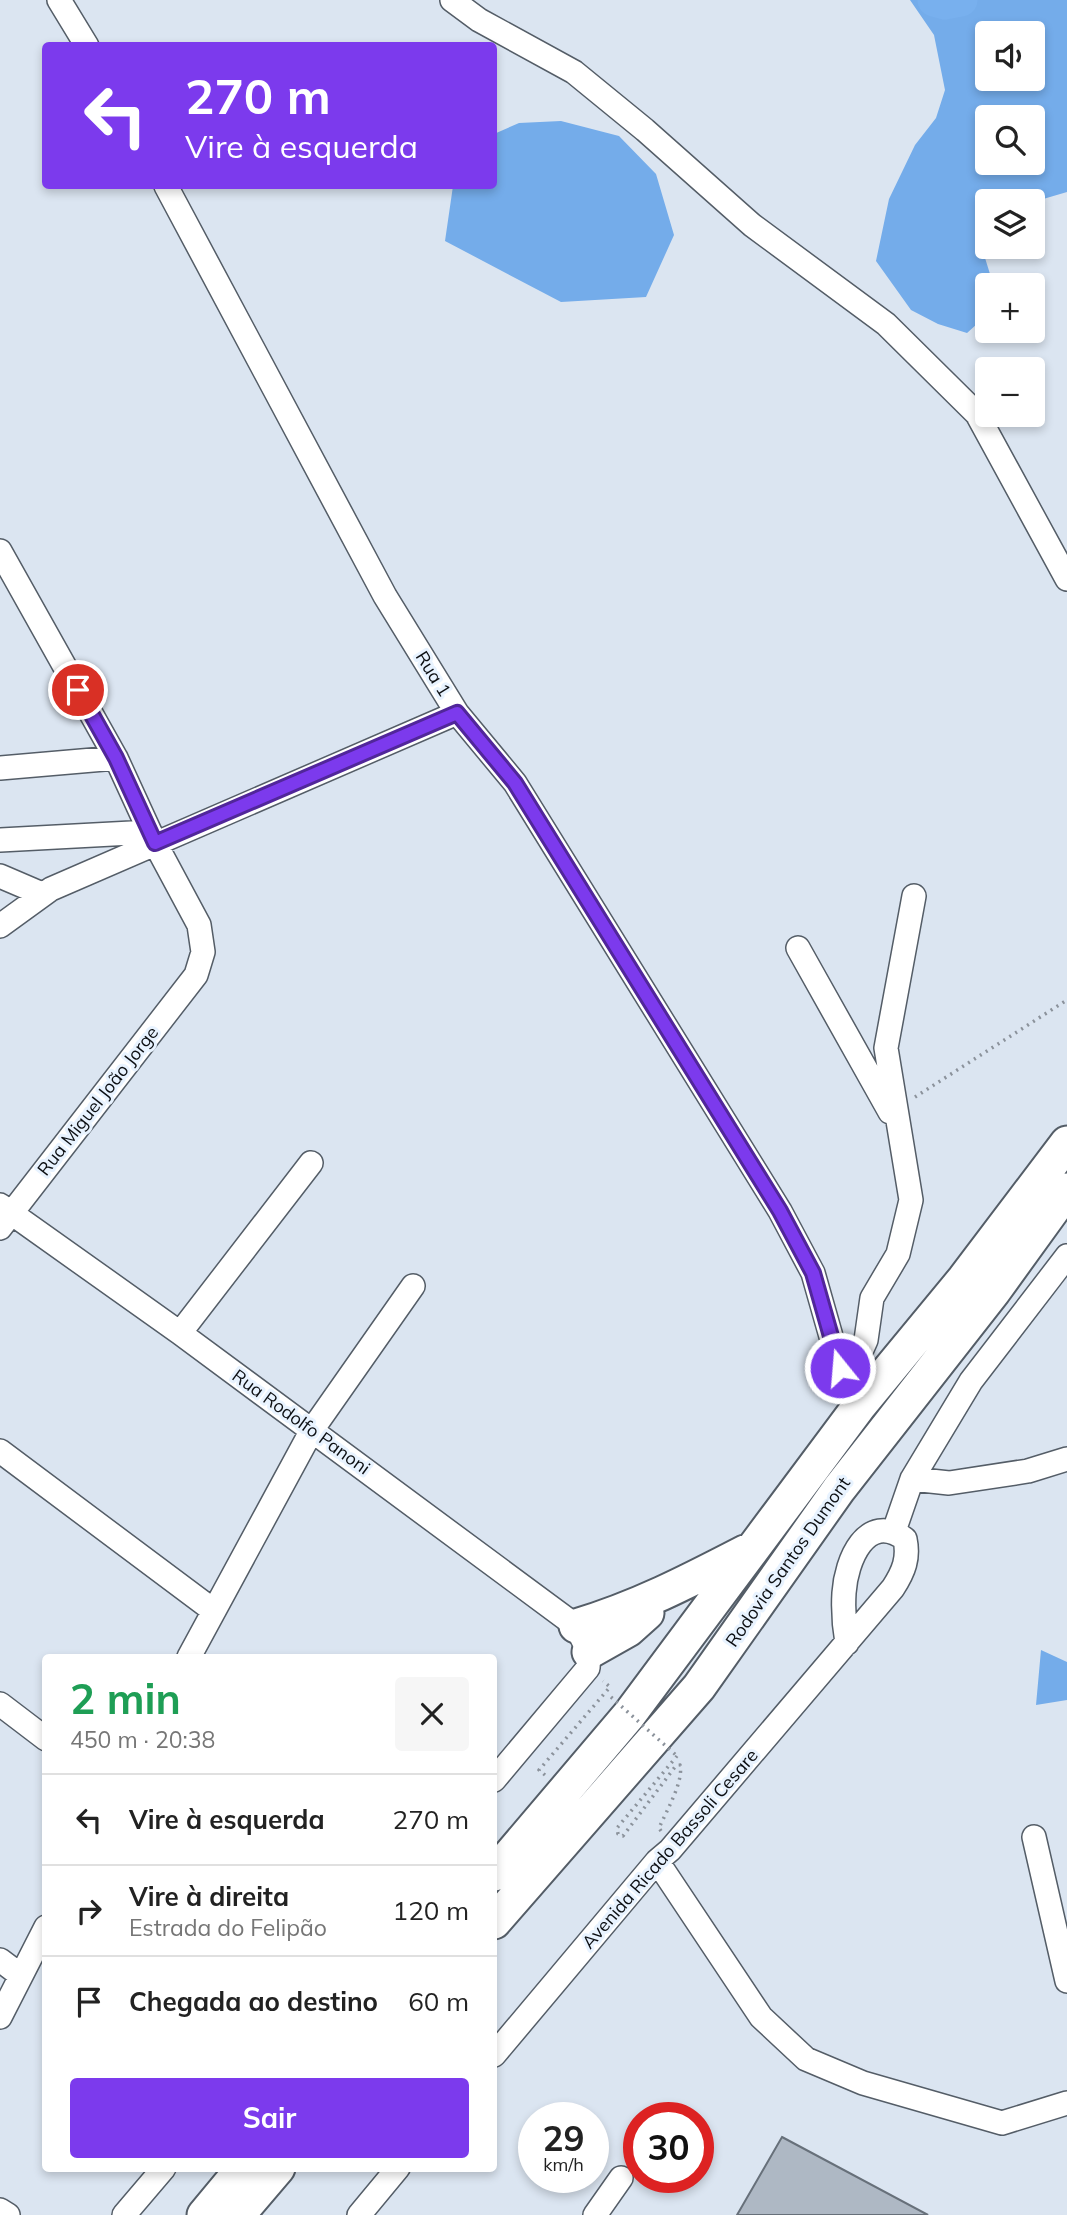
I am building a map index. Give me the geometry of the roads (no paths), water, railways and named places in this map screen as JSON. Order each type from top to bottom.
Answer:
[{"type":"highway","name":"Rodovia Santos Dumont","points":[[497,1870],[629,1715],[860,1405],[964,1279],[1067,1143]]},
{"type":"highway","name":"Rodovia Santos Dumont","points":[[497,1919],[699,1687],[839,1489],[994,1292],[1067,1190]]},
{"type":"highway","points":[[584,1649],[628,1630],[672,1591],[757,1545]]},
{"type":"highway","points":[[204,2215],[240,2172]]},
{"type":"highway","points":[[238,2215],[275,2172]]},
{"type":"street","points":[[59,0],[85,42]]},
{"type":"street","points":[[452,0],[488,25],[574,72],[645,130],[752,225],[886,324],[977,414],[1067,579]]},
{"type":"street","name":"Rua 1","points":[[168,189],[385,596],[457,713],[515,783],[780,1211],[813,1273],[840,1368],[858,1358],[866,1340],[872,1298],[898,1254],[911,1200],[897,1118]]},
{"type":"street","points":[[1,553],[116,758],[153,838]]},
{"type":"street","points":[[0,926],[42,894],[153,838],[457,713]]},
{"type":"street","points":[[0,768],[116,758]]},
{"type":"street","points":[[0,840],[153,838]]},
{"type":"street","name":"Rua Miguel João Jorge","points":[[4,1215],[196,975],[203,952],[199,925],[153,838]]},
{"type":"street","points":[[0,876],[42,894]]},
{"type":"street","points":[[897,1118],[886,1048],[914,896]]},
{"type":"street","points":[[798,948],[897,1118]]},
{"type":"street","points":[[180,1333],[311,1163]]},
{"type":"street","name":"Rua Rodolfo Panoni","points":[[4,1215],[180,1333],[312,1430],[584,1649]]},
{"type":"street","points":[[847,1643],[843,1618],[844,1590],[850,1562],[869,1533],[883,1529],[894,1531],[912,1479],[971,1381],[1067,1256]]},
{"type":"street","points":[[191,1654],[312,1430],[413,1286]]},
{"type":"street","points":[[0,1451],[214,1611]]},
{"type":"street","points":[[912,1479],[949,1483],[1028,1471],[1067,1460]]},
{"type":"street","name":"Avenida Ricado Bassoli Cesare","points":[[497,2051],[893,1588],[904,1571],[907,1551],[905,1538],[894,1531]]},
{"type":"street","points":[[497,1776],[584,1649]]},
{"type":"street","points":[[0,1704],[42,1736]]},
{"type":"street","points":[[1034,1837],[1067,1981]]},
{"type":"street","points":[[663,1856],[761,2017],[806,2059],[863,2082],[1002,2123],[1067,2103]]},
{"type":"street","points":[[0,2017],[42,1934]]},
{"type":"street","points":[[0,1960],[20,1975]]},
{"type":"street","points":[[124,2215],[161,2172]]},
{"type":"street","points":[[359,2215],[395,2172]]},
{"type":"street","points":[[595,2215],[621,2178]]},
{"type":"street","points":[[0,2210],[8,2215]]},
{"type":"waterway","points":[[934,0],[945,3],[961,0]]}]
